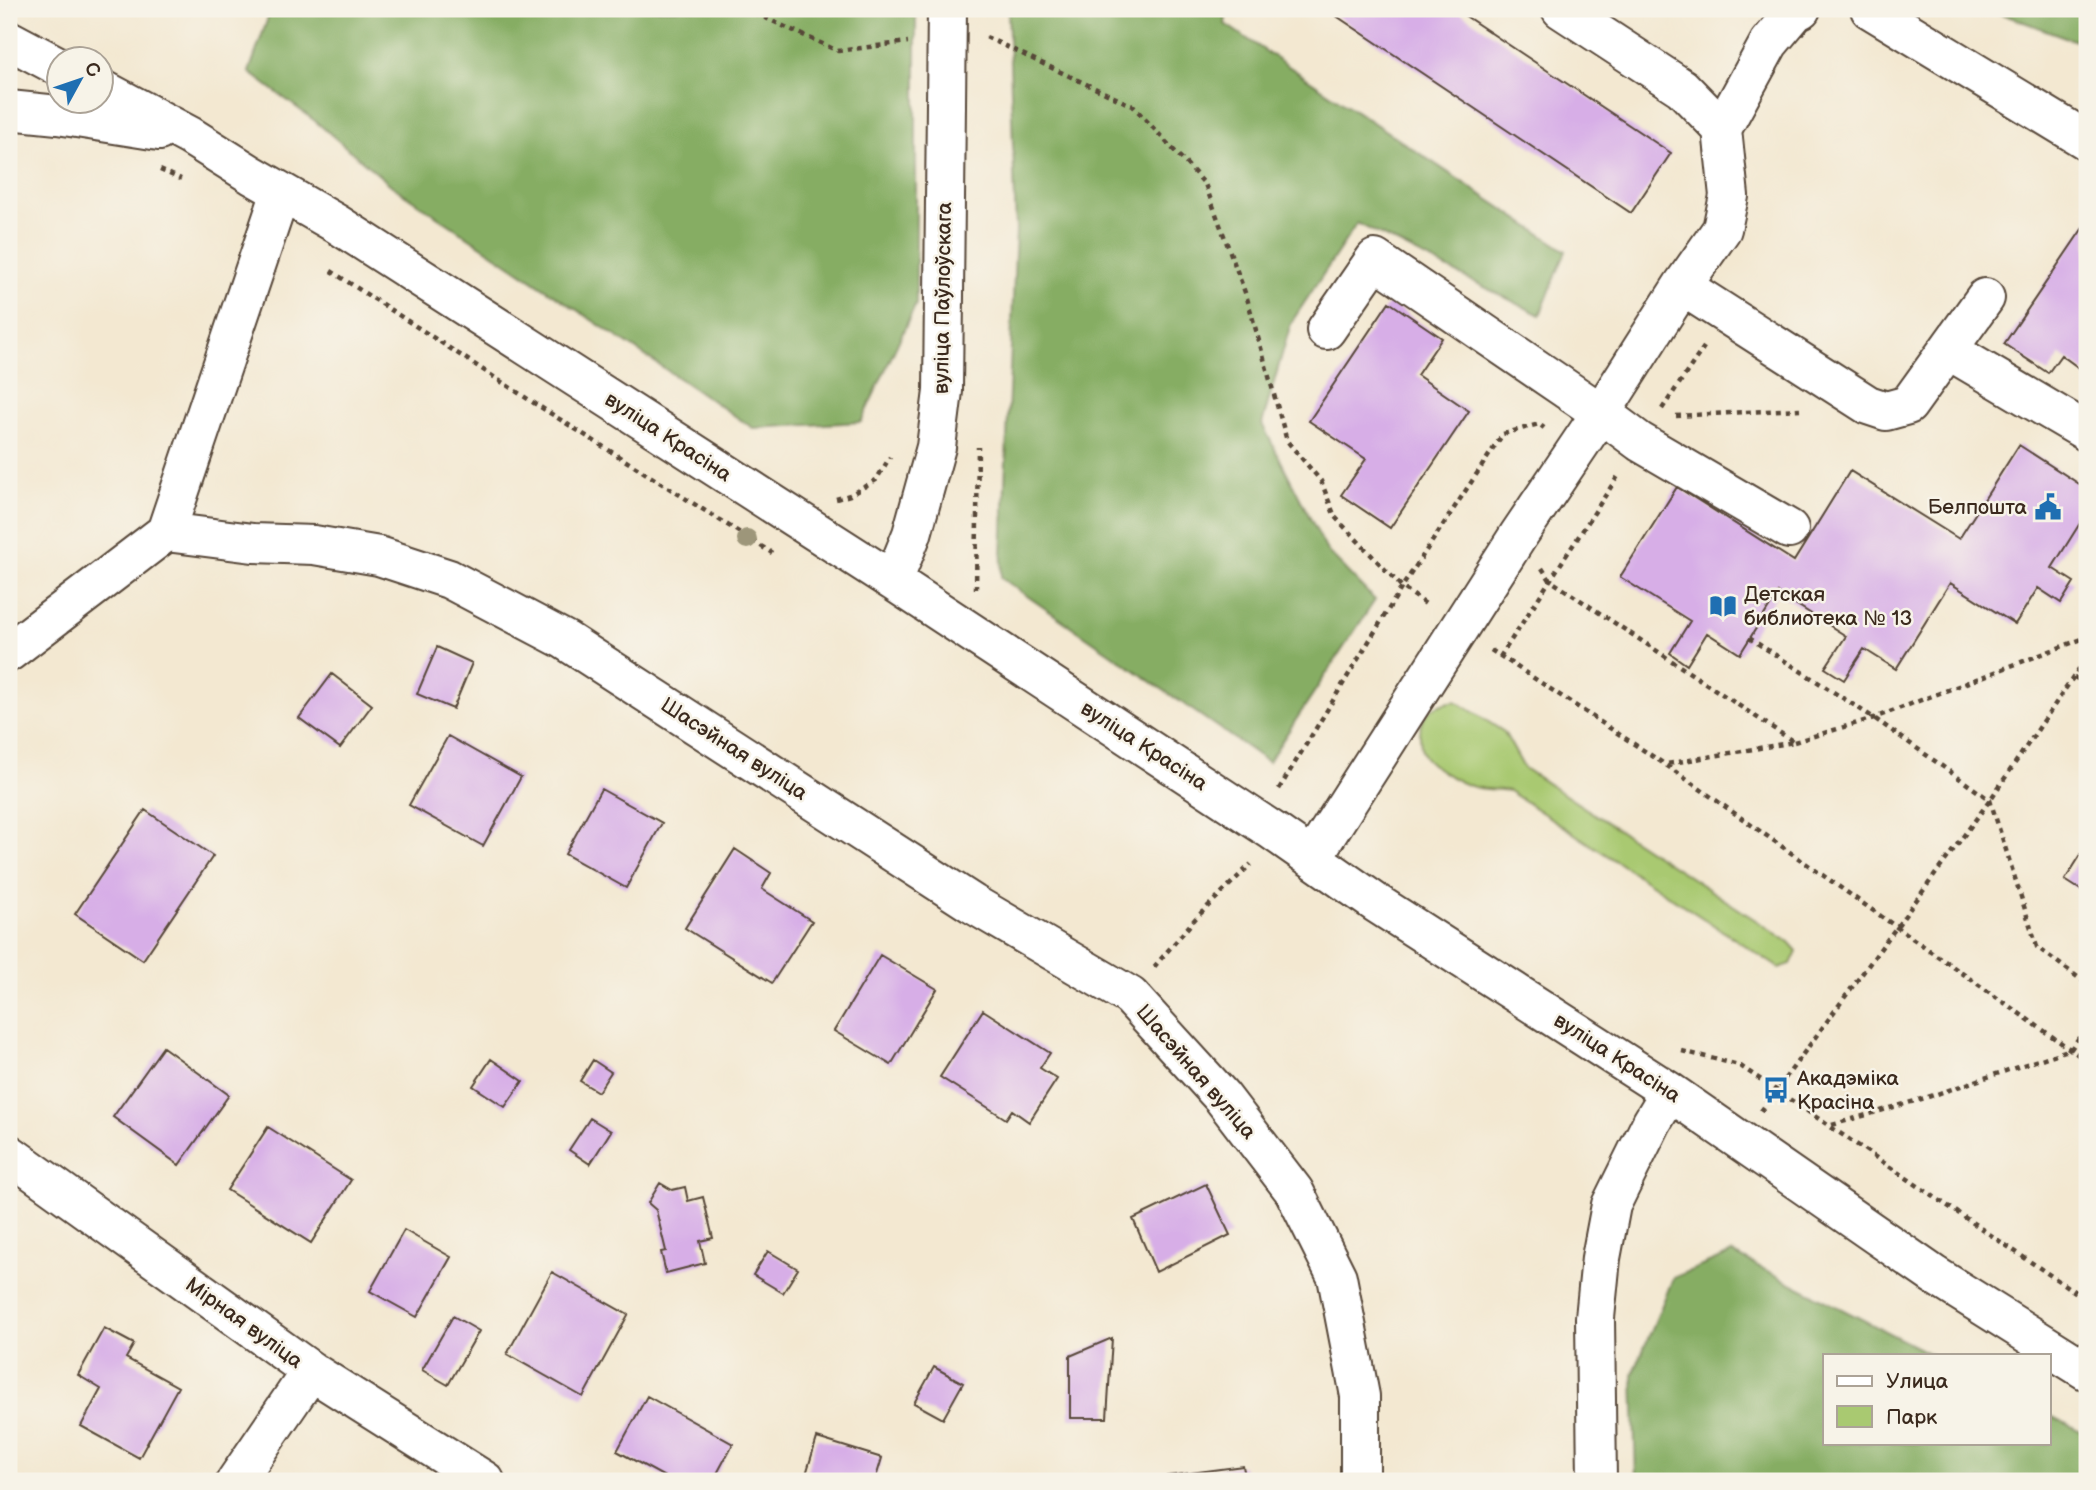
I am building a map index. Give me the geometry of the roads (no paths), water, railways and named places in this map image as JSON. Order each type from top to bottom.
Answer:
[{"type":"street","points":[[1561,9],[1682,88],[1722,129]]},
{"type":"street","points":[[1312,858],[1518,536],[1722,229],[1729,196],[1722,129],[1769,43],[1796,11],[1801,9]]},
{"type":"street","points":[[1870,9],[2086,140]]},
{"type":"street","name":"вуліца Паўлоўскага","points":[[893,581],[912,534],[936,447],[943,391],[947,23]]},
{"type":"street","points":[[9,40],[46,60]]},
{"type":"street","name":"вуліца Красіна","points":[[116,96],[190,136],[337,225],[893,581],[1312,858],[1376,904],[1670,1092],[1934,1275],[2087,1371]]},
{"type":"street","name":"вуліца Красіна","points":[[9,110],[190,136]]},
{"type":"street","points":[[9,652],[166,532],[281,192]]},
{"type":"street","points":[[1326,330],[1375,259],[1640,442],[1789,529]]},
{"type":"street","points":[[1682,286],[1868,405],[1886,411],[1908,405],[1985,298]]},
{"type":"street","points":[[1948,349],[2087,432]]},
{"type":"street","name":"Шасэйная вуліца","points":[[166,532],[253,543],[314,545],[379,556],[449,579],[565,640],[973,904],[1130,996],[1222,1097],[1294,1191],[1337,1277],[1360,1396],[1360,1481]]},
{"type":"street","points":[[1597,1481],[1595,1318],[1601,1258],[1611,1205],[1670,1092]]},
{"type":"street","name":"Мірная вуліца","points":[[9,1154],[311,1371],[485,1481]]},
{"type":"street","points":[[236,1481],[311,1371]]},
{"type":"place","name":"Белпошта","points":[[2048,507]]},
{"type":"place","name":"Детская библиотека № 13","points":[[1723,606]]},
{"type":"place","name":"Акадэміка Красіна","points":[[1776,1090]]}]
